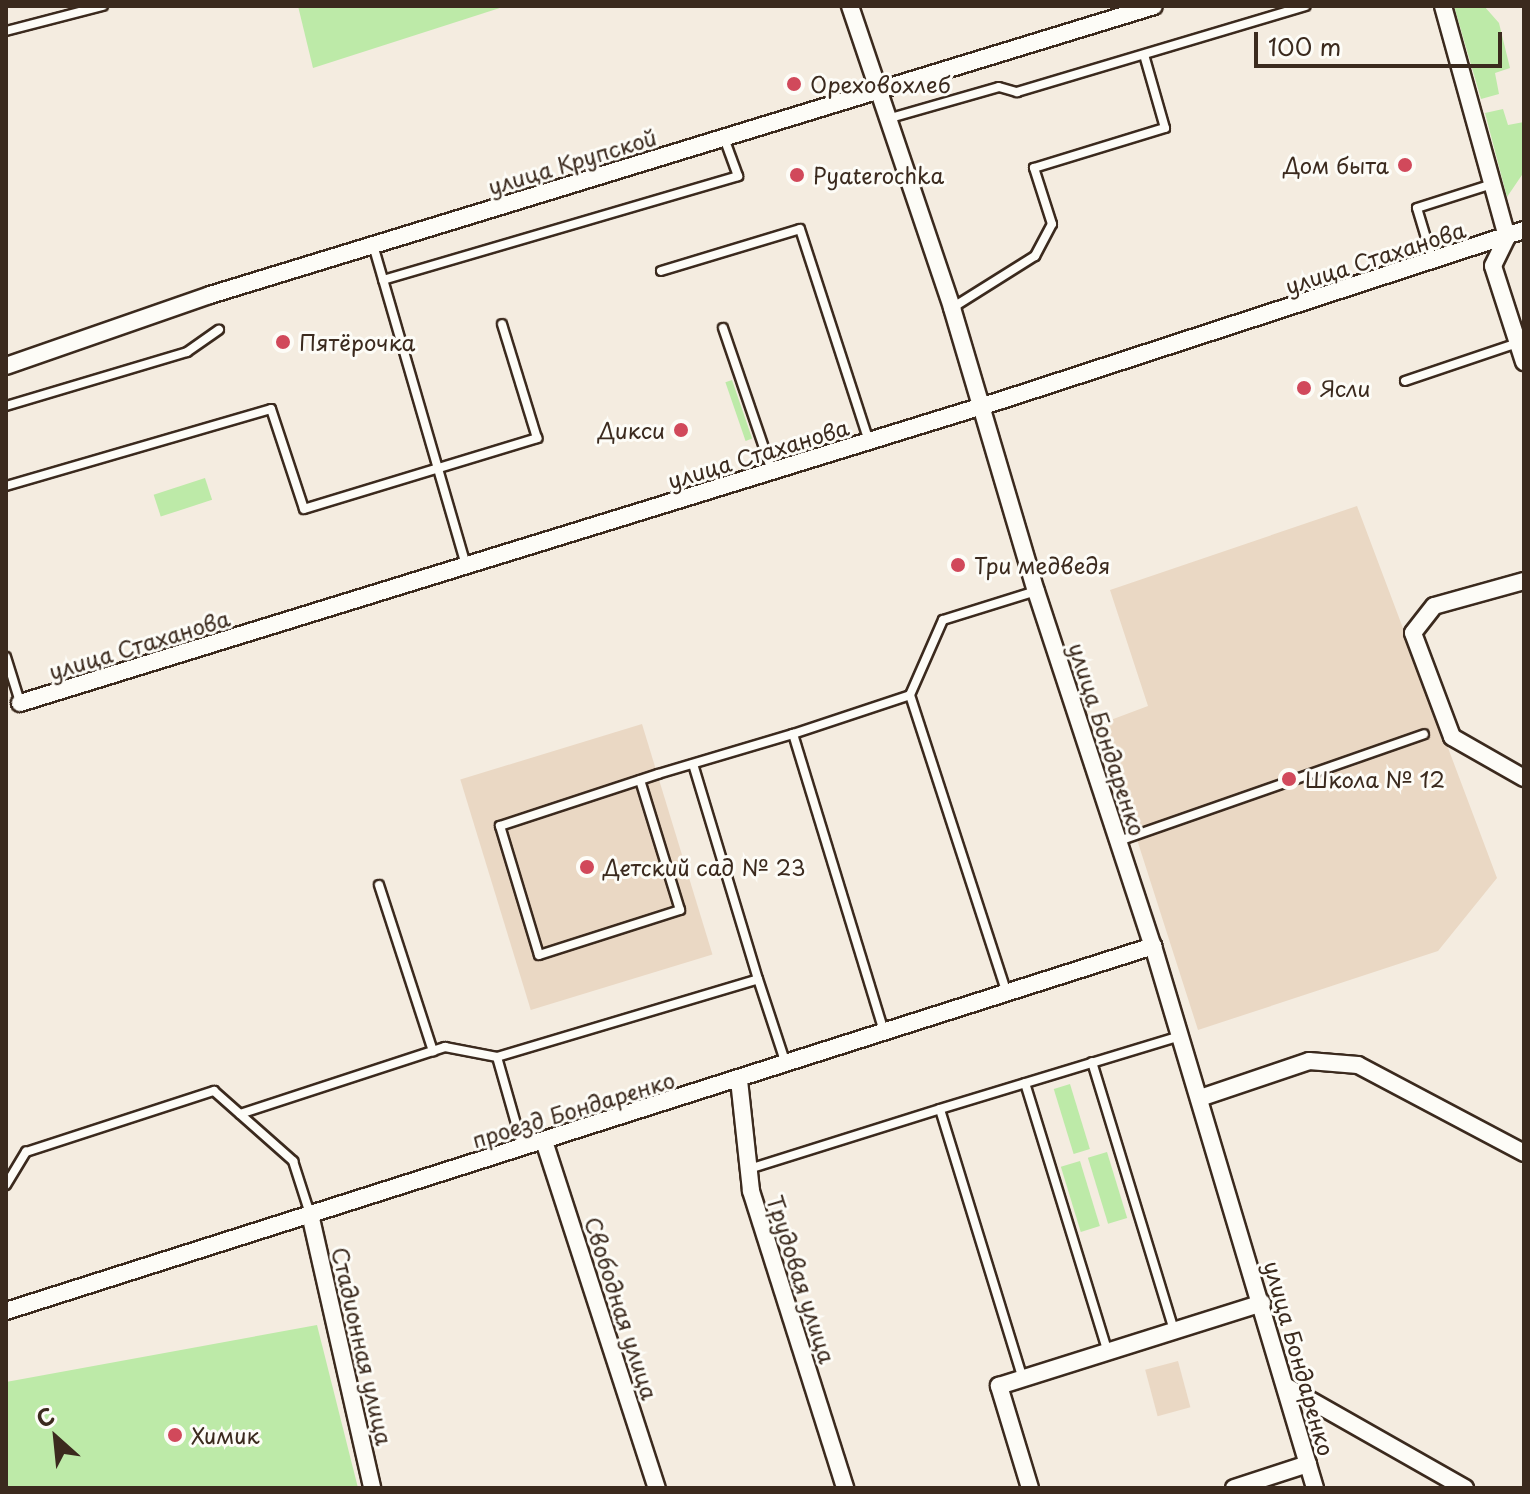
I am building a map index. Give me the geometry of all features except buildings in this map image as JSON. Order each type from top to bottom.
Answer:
[{"type":"street","name":"улица Бондаренко","points":[[850,6],[952,308],[1036,591],[1153,946],[1315,1488]]},
{"type":"street","name":"улица Крупской","points":[[6,366],[121,323],[1154,6]]},
{"type":"street","points":[[1443,6],[1507,237],[1493,266],[1524,362]]},
{"type":"street","name":"улица Стаханова","points":[[20,703],[981,407],[1524,230]]},
{"type":"street","points":[[1524,581],[1434,606],[1413,633],[1452,737],[1524,778]]},
{"type":"street","name":"проезд Бондаренко","points":[[6,1311],[885,1034],[1153,946]]},
{"type":"street","points":[[1200,1098],[1309,1061],[1358,1065],[1524,1153]]},
{"type":"street","name":"Трудовая улица","points":[[739,1080],[749,1169],[845,1488]]},
{"type":"street","name":"Свободная улица","points":[[544,1141],[657,1488]]},
{"type":"street","name":"Стадионная улица","points":[[310,1214],[372,1488]]},
{"type":"street","points":[[1030,1488],[999,1393],[1006,1381],[1262,1303]]},
{"type":"street","points":[[1287,1387],[1465,1488]]},
{"type":"street","points":[[1234,1488],[1308,1464]]},
{"type":"lane","points":[[6,31],[103,6]]},
{"type":"lane","points":[[886,119],[999,87],[1017,92],[1305,6]]},
{"type":"lane","points":[[952,308],[1035,256],[1052,224],[1034,168],[1165,128],[1144,55]]},
{"type":"lane","points":[[383,280],[738,176],[724,138]]},
{"type":"lane","points":[[1433,261],[1417,208],[1492,184]]},
{"type":"lane","points":[[661,271],[800,229],[869,442]]},
{"type":"lane","points":[[373,244],[466,566]]},
{"type":"lane","points":[[6,486],[271,409],[304,509],[537,438],[502,324]]},
{"type":"lane","points":[[723,328],[772,472]]},
{"type":"lane","points":[[6,406],[187,352],[219,330]]},
{"type":"lane","points":[[1405,381],[1518,343]]},
{"type":"lane","points":[[1007,994],[910,695],[943,620],[1036,591]]},
{"type":"lane","points":[[6,657],[9,678],[20,703]]},
{"type":"lane","points":[[640,780],[680,910],[539,955],[500,826],[640,780],[793,734],[910,695]]},
{"type":"lane","points":[[793,734],[885,1034]]},
{"type":"lane","points":[[1118,841],[1424,734]]},
{"type":"lane","points":[[693,764],[786,1065]]},
{"type":"lane","points":[[379,885],[433,1051]]},
{"type":"lane","points":[[240,1114],[445,1047],[497,1057],[758,979]]},
{"type":"lane","points":[[749,1169],[1180,1036]]},
{"type":"lane","points":[[497,1057],[523,1148]]},
{"type":"lane","points":[[1092,1062],[1174,1330]]},
{"type":"lane","points":[[1025,1083],[1107,1350]]},
{"type":"lane","points":[[6,1185],[26,1152],[214,1091],[293,1161],[310,1214]]},
{"type":"lane","points":[[940,1109],[1022,1376]]},
{"type":"shaded area","name":"Школа № 12","points":[[1357,506],[1497,878],[1438,951],[1198,1030],[1100,724],[1148,706],[1110,590]]},
{"type":"shaded area","name":"Детский сад № 23","points":[[642,724],[712,954],[531,1010],[460,780]]},
{"type":"shaded area","points":[[1178,1361],[1190,1407],[1158,1416],[1145,1370]]},
{"type":"green space","points":[[298,6],[506,6],[313,68]]},
{"type":"green space","points":[[1454,6],[1484,6],[1499,23],[1510,68],[1495,73],[1499,94],[1481,99]]},
{"type":"green space","points":[[1503,109],[1508,125],[1524,122],[1524,172],[1507,197],[1485,113]]},
{"type":"green space","points":[[732,380],[752,439],[746,441],[725,382]]},
{"type":"green space","points":[[205,478],[212,500],[161,517],[154,495]]},
{"type":"green space","points":[[1070,1084],[1090,1149],[1074,1154],[1054,1089]]},
{"type":"green space","points":[[1107,1152],[1127,1218],[1108,1224],[1088,1158]]},
{"type":"green space","points":[[1080,1161],[1100,1226],[1081,1232],[1061,1167]]},
{"type":"green space","name":"Химик","points":[[317,1325],[358,1488],[6,1488],[6,1382]]},
{"type":"place","name":"Ореховохлеб","points":[[794,84]]},
{"type":"place","name":"Дом быта","points":[[1405,165]]},
{"type":"place","name":"Pyaterochka","points":[[797,175]]},
{"type":"place","name":"Пятёрочка","points":[[283,342]]},
{"type":"place","name":"Ясли","points":[[1304,388]]},
{"type":"place","name":"Дикси","points":[[681,430]]},
{"type":"place","name":"Три медведя","points":[[958,565]]},
{"type":"place","name":"Школа № 12","points":[[1289,779]]},
{"type":"place","name":"Детский сад № 23","points":[[587,867]]},
{"type":"place","name":"Химик","points":[[175,1435]]}]
